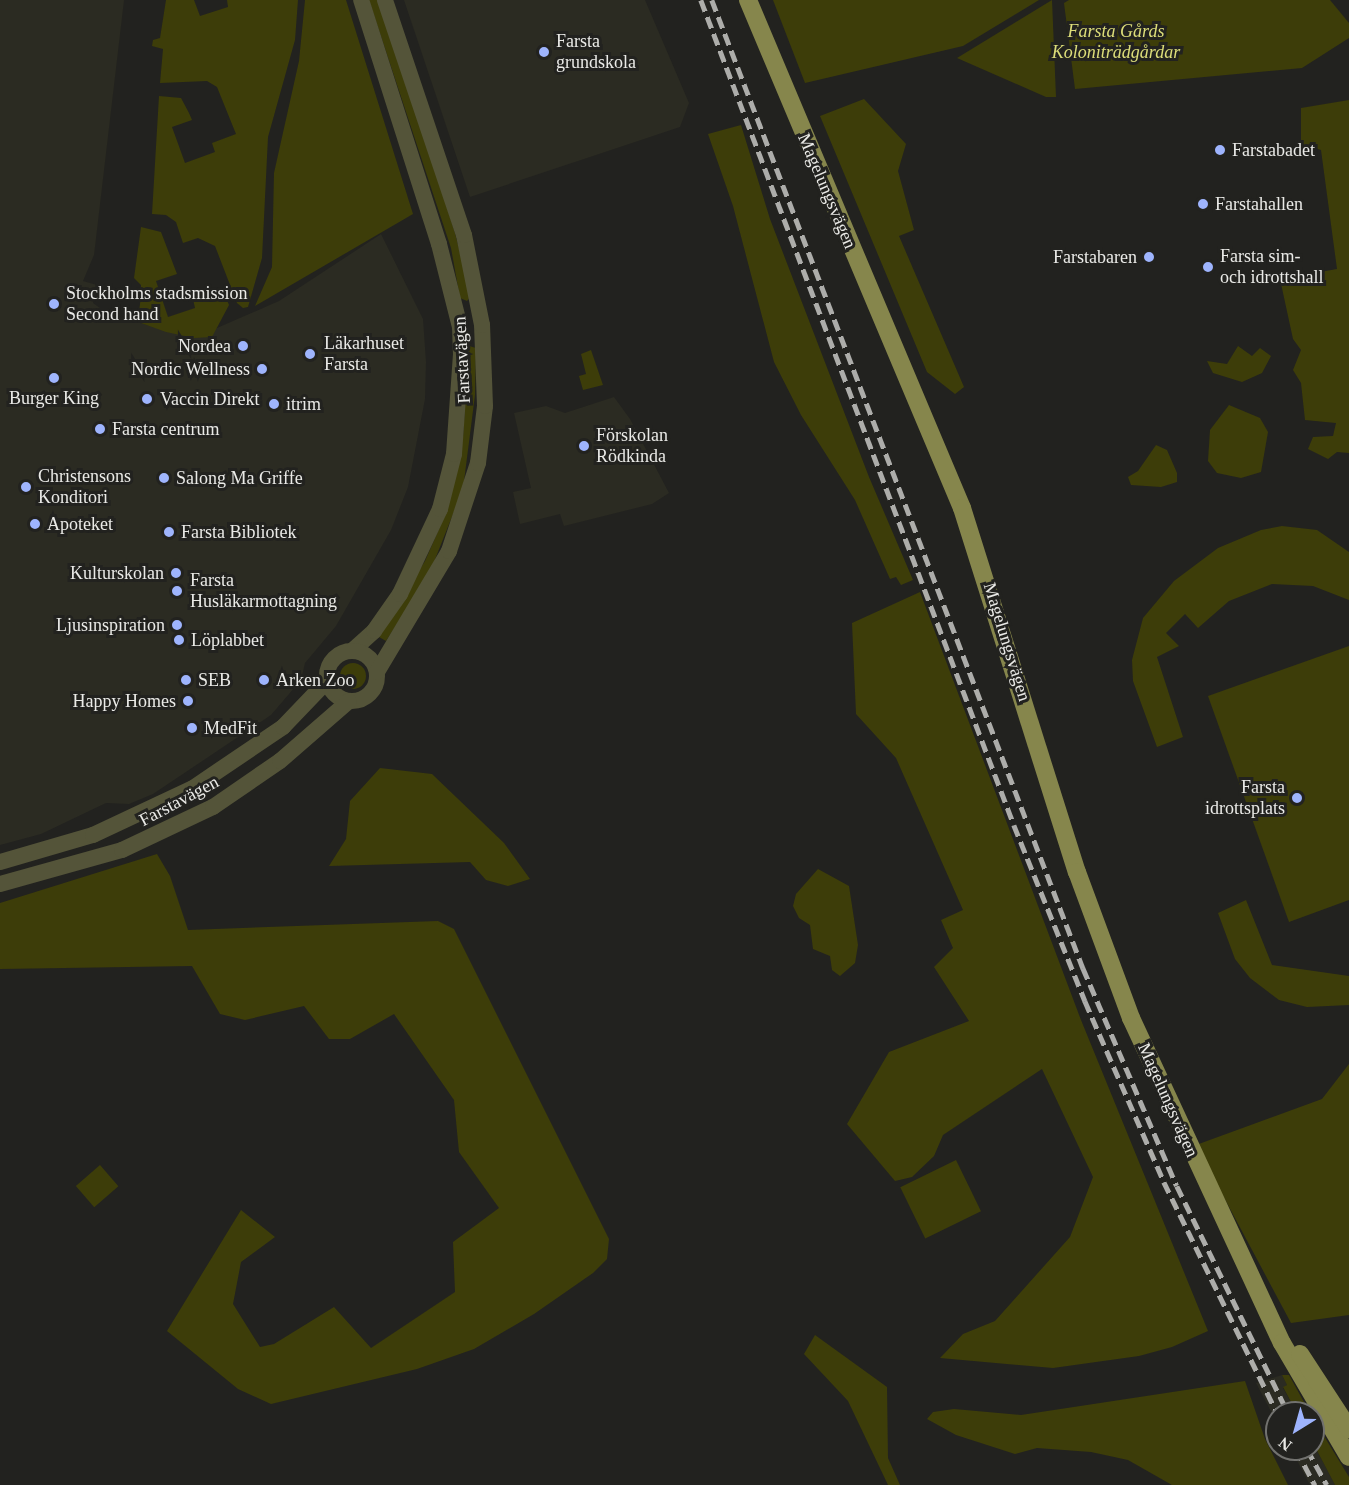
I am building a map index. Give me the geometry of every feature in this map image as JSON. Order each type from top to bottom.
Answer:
[{"type":"main road","name":"Magelungsvägen","points":[[748,0],[965,516],[1077,872],[1131,1018],[1282,1343],[1349,1458]]},
{"type":"main road","name":"Magelungsvägen","points":[[1257,1286],[1349,1429]]},
{"type":"street","name":"Farstavägen","points":[[0,862],[93,835],[164,804],[240,759],[283,727],[328,680],[334,659],[352,651],[374,631],[400,594],[440,509],[454,454],[461,355],[460,327],[439,244],[361,0]]},
{"type":"street","name":"Farstavägen","points":[[0,884],[139,843],[213,807],[280,761],[349,701],[371,693],[377,672],[449,551],[477,463],[485,396],[482,325],[464,236],[385,0]]},
{"type":"street","points":[[352,651],[363,654],[377,672]]},
{"type":"street","points":[[328,680],[339,697],[349,701]]},
{"type":"street","points":[[72,862],[93,835]]},
{"type":"shaded area","name":"Farsta centrum","points":[[0,0],[124,0],[94,255],[83,281],[97,285],[93,303],[108,314],[194,338],[279,301],[381,234],[423,319],[426,362],[425,399],[408,487],[391,530],[336,626],[305,663],[301,680],[271,715],[153,794],[129,804],[106,803],[41,834],[0,845]]},
{"type":"shaded area","name":"Farsta grundskola","points":[[404,0],[645,0],[689,103],[680,127],[470,197]]},
{"type":"shaded area","name":"Förskolan Rödkinda","points":[[614,397],[630,419],[669,493],[652,504],[564,526],[560,514],[520,524],[513,492],[531,488],[514,413],[546,406],[565,413]]},
{"type":"shaded area","points":[[1282,1375],[1287,1385],[1283,1388],[1290,1401],[1265,1401],[1256,1383]]},
{"type":"shaded area","points":[[1297,1461],[1322,1461],[1335,1485],[1310,1485]]},
{"type":"green space","points":[[166,0],[194,0],[200,16],[228,7],[227,0],[298,0],[295,40],[268,137],[262,258],[248,307],[243,308],[237,303],[215,246],[198,238],[183,243],[176,222],[166,215],[152,214],[159,96],[181,98],[192,120],[172,127],[185,163],[215,152],[212,143],[236,134],[217,87],[207,81],[160,83],[163,49],[152,46],[153,40],[160,38]]},
{"type":"green space","points":[[305,0],[346,0],[413,214],[255,306],[272,267],[274,173],[299,61]]},
{"type":"green space","points":[[369,0],[377,0],[415,107],[455,233],[471,296],[467,301],[460,298],[451,248]]},
{"type":"green space","points":[[773,0],[1039,0],[963,46],[805,83]]},
{"type":"green space","points":[[1052,0],[1056,97],[1046,97],[957,58]]},
{"type":"green space","name":"Farsta Gårds Koloniträdgårdar","points":[[1069,0],[1330,0],[1349,23],[1349,38],[1302,68],[1075,89],[1064,3]]},
{"type":"green space","points":[[864,99],[906,144],[898,171],[914,230],[899,236],[964,387],[955,394],[927,372],[820,116]]},
{"type":"green space","points":[[1349,100],[1349,453],[1337,452],[1328,459],[1308,449],[1313,437],[1333,436],[1336,423],[1305,420],[1301,383],[1293,370],[1301,350],[1293,339],[1280,279],[1337,269],[1321,150],[1301,144],[1301,108]]},
{"type":"green space","points":[[741,125],[770,219],[869,477],[913,580],[901,585],[896,577],[890,579],[855,500],[801,415],[774,362],[733,206],[708,134]]},
{"type":"green space","points":[[141,227],[161,232],[177,274],[156,281],[168,317],[195,308],[193,299],[220,290],[227,300],[229,305],[212,337],[194,338],[166,332],[127,318],[128,311],[139,312],[141,285],[134,278]]},
{"type":"green space","points":[[469,346],[476,348],[475,395],[463,489],[430,572],[386,641],[379,637],[425,561],[443,520],[463,437]]},
{"type":"green space","points":[[1238,346],[1252,356],[1260,348],[1271,356],[1262,373],[1242,382],[1213,373],[1207,361],[1227,364]]},
{"type":"green space","points":[[591,350],[603,385],[583,390],[579,376],[586,374],[581,354]]},
{"type":"green space","points":[[1229,405],[1260,418],[1268,432],[1261,472],[1241,478],[1217,473],[1208,461],[1210,430]]},
{"type":"green space","points":[[1156,445],[1167,450],[1177,473],[1177,482],[1161,487],[1131,485],[1128,477],[1138,471]]},
{"type":"green space","points":[[1282,526],[1317,530],[1349,552],[1349,600],[1313,586],[1272,584],[1229,601],[1198,628],[1185,614],[1166,633],[1179,646],[1157,657],[1183,737],[1157,747],[1133,681],[1132,660],[1143,618],[1174,581],[1218,548],[1261,530]]},
{"type":"green space","points":[[920,592],[1081,1020],[1208,1331],[1172,1347],[1139,1356],[1053,1368],[940,1358],[963,1334],[995,1321],[1070,1237],[1093,1177],[1042,1069],[943,1135],[934,1156],[912,1177],[895,1181],[847,1124],[889,1052],[969,1021],[934,967],[953,948],[941,920],[963,910],[896,758],[856,714],[852,623]]},
{"type":"green space","name":"Farsta idrottsplats","points":[[1349,646],[1349,900],[1289,922],[1208,696]]},
{"type":"green space","points":[[353,663],[363,666],[366,676],[363,686],[353,689],[343,686],[340,676],[343,666]]},
{"type":"green space","points":[[380,768],[432,774],[504,843],[530,879],[508,886],[486,880],[470,862],[329,866],[346,839],[350,801]]},
{"type":"green space","points":[[157,854],[170,876],[188,930],[438,921],[454,929],[609,1239],[607,1259],[593,1273],[534,1314],[474,1349],[417,1369],[271,1404],[238,1389],[167,1331],[241,1210],[275,1237],[241,1262],[233,1304],[260,1347],[274,1344],[334,1307],[371,1348],[455,1292],[453,1242],[499,1208],[459,1152],[454,1100],[394,1014],[350,1039],[329,1039],[304,1006],[245,1020],[220,1014],[192,966],[0,969],[0,903]]},
{"type":"green space","points":[[818,869],[849,886],[858,945],[855,963],[840,976],[832,970],[830,956],[813,949],[810,925],[799,918],[793,906],[796,894]]},
{"type":"green space","points":[[1246,900],[1272,965],[1349,976],[1349,1005],[1307,1007],[1279,1000],[1250,978],[1235,959],[1218,913]]},
{"type":"green space","points":[[1349,1064],[1349,1315],[1291,1323],[1196,1145],[1322,1099]]},
{"type":"green space","points":[[956,1160],[981,1211],[925,1238],[900,1187]]},
{"type":"green space","points":[[100,1165],[118,1186],[94,1207],[76,1186]]},
{"type":"green space","points":[[815,1335],[887,1387],[888,1458],[900,1485],[888,1485],[848,1401],[804,1354]]},
{"type":"green space","points":[[1282,1375],[1289,1375],[1303,1401],[1291,1401],[1283,1387],[1287,1385]]},
{"type":"green space","points":[[1245,1381],[1265,1439],[1265,1461],[1276,1461],[1288,1485],[1172,1485],[1128,1460],[1091,1452],[1037,1448],[1015,1454],[956,1435],[927,1419],[933,1412],[954,1409],[1021,1415]]},
{"type":"green space","points":[[1325,1438],[1349,1477],[1349,1485],[1335,1485],[1322,1461],[1325,1461]]},
{"type":"railway","points":[[701,0],[1014,825],[1085,1001],[1164,1182],[1271,1401]]},
{"type":"railway","points":[[712,0],[1083,968],[1177,1186],[1282,1401]]},
{"type":"railway","points":[[1302,1461],[1315,1485]]},
{"type":"railway","points":[[1314,1461],[1327,1485]]},
{"type":"place","name":"Farsta grundskola","points":[[544,52]]},
{"type":"place","name":"Farstabadet","points":[[1220,150]]},
{"type":"place","name":"Farstahallen","points":[[1203,204]]},
{"type":"place","name":"Farstabaren","points":[[1149,257]]},
{"type":"place","name":"Farsta sim- och idrottshall","points":[[1208,267]]},
{"type":"place","name":"Stockholms stadsmission Second hand","points":[[54,304]]},
{"type":"place","name":"Nordea","points":[[243,346]]},
{"type":"place","name":"Läkarhuset Farsta","points":[[310,354]]},
{"type":"place","name":"Nordic Wellness","points":[[262,369]]},
{"type":"place","name":"Burger King","points":[[54,378]]},
{"type":"place","name":"Vaccin Direkt","points":[[147,399]]},
{"type":"place","name":"itrim","points":[[274,404]]},
{"type":"place","name":"Farsta centrum","points":[[100,429]]},
{"type":"place","name":"Förskolan Rödkinda","points":[[584,446]]},
{"type":"place","name":"Salong Ma Griffe","points":[[164,478]]},
{"type":"place","name":"Christensons Konditori","points":[[26,487]]},
{"type":"place","name":"Apoteket","points":[[35,524]]},
{"type":"place","name":"Farsta Bibliotek","points":[[169,532]]},
{"type":"place","name":"Kulturskolan","points":[[176,573]]},
{"type":"place","name":"Farsta Husläkarmottagning","points":[[177,591]]},
{"type":"place","name":"Ljusinspiration","points":[[177,625]]},
{"type":"place","name":"Löplabbet","points":[[179,640]]},
{"type":"place","name":"SEB","points":[[186,680]]},
{"type":"place","name":"Arken Zoo","points":[[264,680]]},
{"type":"place","name":"Happy Homes","points":[[188,701]]},
{"type":"place","name":"MedFit","points":[[192,728]]},
{"type":"place","name":"Farsta idrottsplats","points":[[1297,798]]}]
